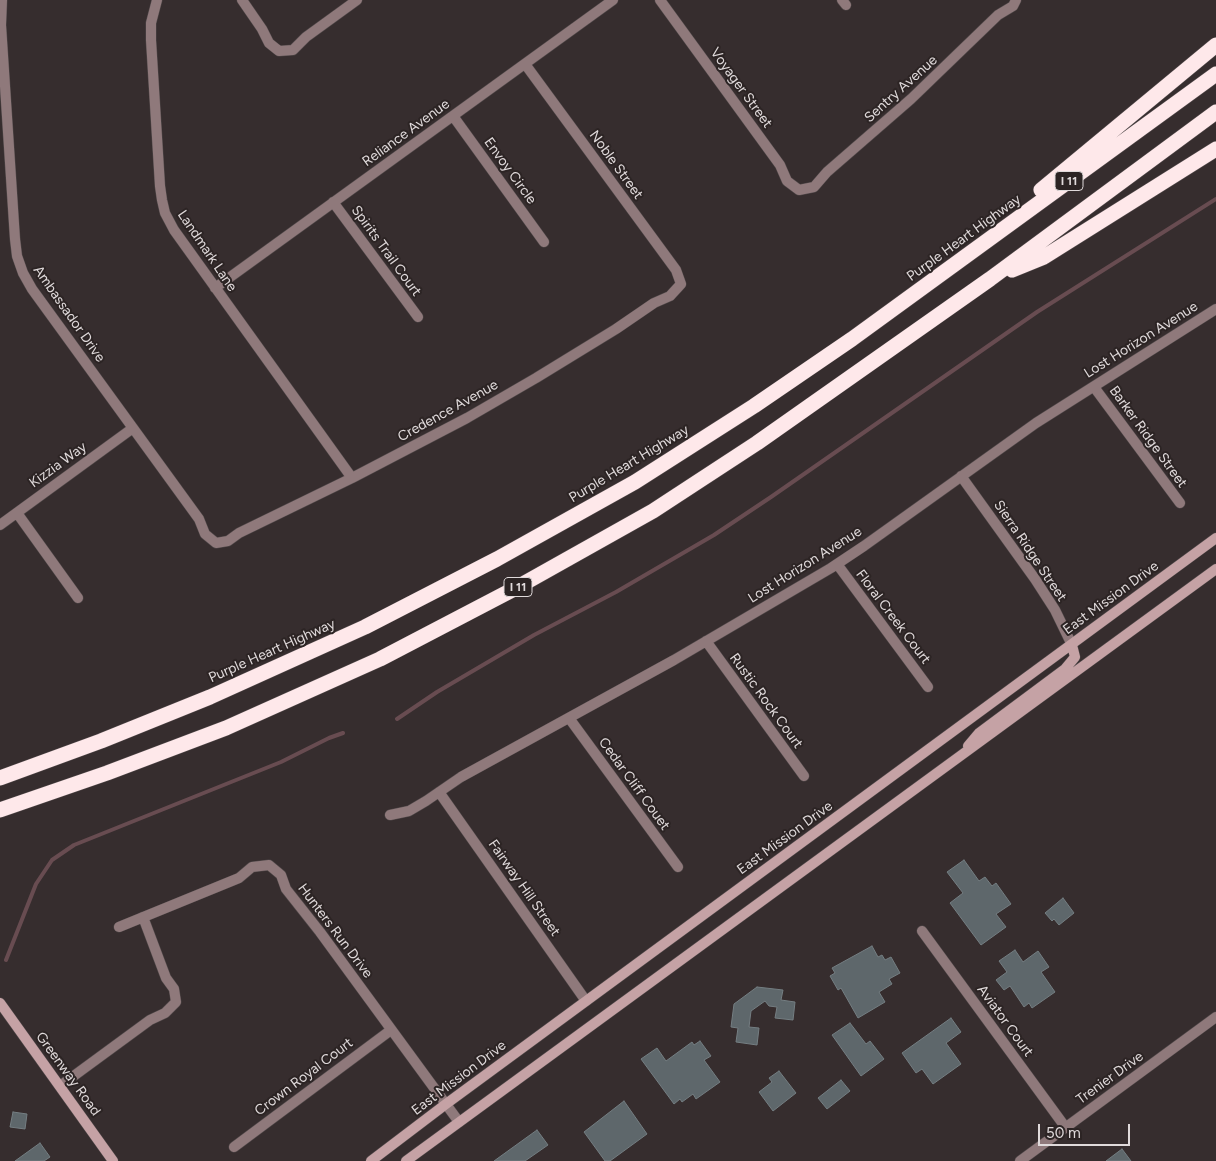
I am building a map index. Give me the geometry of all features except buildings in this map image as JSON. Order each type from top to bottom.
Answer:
[{"type":"highway","points":[[923,289],[1216,45]]},
{"type":"highway","name":"Purple Heart Highway","points":[[0,778],[101,741],[210,697],[365,627],[497,558],[635,482],[754,406],[923,289],[1216,74]]},
{"type":"highway","name":"I 11","points":[[0,810],[107,773],[226,728],[380,659],[514,589],[653,511],[757,443],[990,279],[1216,112]]},
{"type":"highway","points":[[990,279],[1044,257],[1216,149]]},
{"type":"street","name":"Ambassador Drive","points":[[2,0],[3,100],[17,256],[23,273],[32,289],[199,519],[205,534],[216,544]]},
{"type":"street","name":"Landmark Lane","points":[[157,0],[151,22],[151,40],[162,200],[166,214],[174,230],[352,478]]},
{"type":"street","points":[[242,0],[262,28],[269,43],[279,51],[293,50],[306,37],[357,0]]},
{"type":"street","name":"Reliance Avenue","points":[[215,288],[613,0]]},
{"type":"street","name":"Voyager Street","points":[[660,0],[780,165],[787,181],[799,190]]},
{"type":"street","name":"Sentry Avenue","points":[[799,190],[814,187],[827,172],[911,99],[998,15],[1013,6],[1016,0]]},
{"type":"street","name":"Noble Street","points":[[525,64],[676,270],[681,284]]},
{"type":"street","name":"Envoy Circle","points":[[453,116],[544,242]]},
{"type":"street","name":"Spirits Trail Court","points":[[333,202],[418,317]]},
{"type":"street","name":"Credence Avenue","points":[[216,544],[228,541],[240,533],[352,478],[467,418],[616,329],[654,303],[670,296],[681,284]]},
{"type":"street","name":"Lost Horizon Avenue","points":[[390,814],[409,811],[469,773],[706,641],[837,564],[1036,423],[1216,309]]},
{"type":"street","name":"Barker Ridge Street","points":[[1094,386],[1180,504]]},
{"type":"street","name":"Kizzia Way","points":[[0,525],[133,428]]},
{"type":"street","name":"Sierra Ridge Street","points":[[961,476],[1036,579],[1055,610],[1072,645]]},
{"type":"street","points":[[16,512],[78,598]]},
{"type":"street","name":"East Mission Drive","points":[[371,1161],[1216,538]]},
{"type":"street","name":"Floral Creek Court","points":[[837,564],[928,687]]},
{"type":"street","points":[[406,1161],[1216,569]]},
{"type":"street","name":"Rustic Rock Court","points":[[706,641],[804,776]]},
{"type":"street","points":[[958,758],[979,733],[1065,670],[1075,657],[1072,645]]},
{"type":"street","name":"Cedar Cliff Couet","points":[[569,718],[678,867]]},
{"type":"street","name":"Fairway Hill Street","points":[[439,792],[586,1001]]},
{"type":"street","name":"Hunters Run Drive","points":[[119,928],[239,878],[252,867],[269,865],[281,875],[286,889],[320,932],[459,1122]]},
{"type":"street","points":[[60,1086],[150,1020],[165,1013],[176,1002],[174,989],[166,978],[143,917]]},
{"type":"street","name":"Aviator Court","points":[[922,931],[1066,1128]]},
{"type":"street","name":"Greenway Road","points":[[0,1003],[113,1161]]},
{"type":"street","name":"Trenier Drive","points":[[1020,1161],[1216,1018]]},
{"type":"street","name":"Crown Royal Court","points":[[234,1147],[392,1030]]},
{"type":"waterway","points":[[397,719],[437,692],[534,635],[616,592],[714,535],[1037,312],[1216,199]]},
{"type":"waterway","points":[[6,960],[36,884],[52,860],[74,845],[281,762],[343,733]]}]
